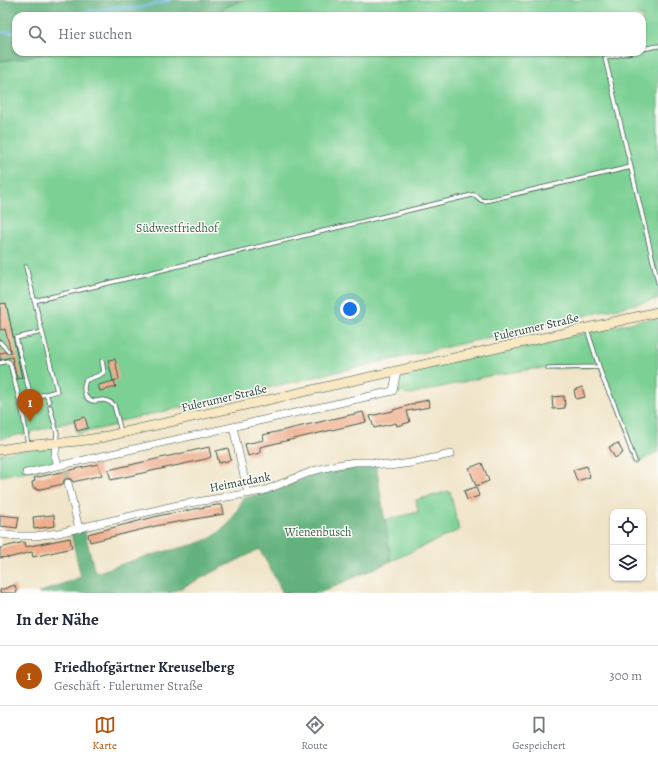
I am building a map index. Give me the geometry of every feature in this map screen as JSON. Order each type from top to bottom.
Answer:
[{"type":"main road","name":"Fulerumer Straße","points":[[0,450],[28,445],[56,444],[85,440],[121,433],[658,312]]},
{"type":"street","points":[[22,474],[63,468],[233,427],[394,391],[397,371]]},
{"type":"street","points":[[233,427],[248,494]]},
{"type":"street","points":[[56,444],[55,455],[63,468]]},
{"type":"street","name":"Heimatdank","points":[[0,534],[35,536],[78,529],[178,505],[263,491],[313,471],[337,465],[355,462],[371,462],[389,466],[411,463],[451,454]]},
{"type":"street","points":[[68,483],[78,529]]},
{"type":"lane","points":[[646,49],[658,46]]},
{"type":"lane","points":[[614,56],[605,58],[658,282]]},
{"type":"lane","points":[[34,301],[472,195],[475,195],[481,200],[485,201],[631,167]]},
{"type":"lane","points":[[26,267],[57,391],[31,398],[16,338],[42,332]]},
{"type":"lane","points":[[587,328],[599,367],[635,461]]},
{"type":"lane","points":[[0,342],[8,351]]},
{"type":"lane","points":[[10,358],[10,364],[23,414],[28,445]]},
{"type":"lane","points":[[102,360],[104,372],[86,380],[84,383],[85,394],[90,400],[105,400],[114,405],[121,433]]},
{"type":"lane","points":[[0,363],[7,361],[10,364]]},
{"type":"lane","points":[[548,368],[599,367]]},
{"type":"lane","points":[[46,394],[48,402]]},
{"type":"lane","points":[[50,407],[57,433],[56,444]]},
{"type":"green space","points":[[0,0],[241,0],[217,12],[12,12],[12,56],[33,56],[0,61]]},
{"type":"green space","name":"Südwestfriedhof","points":[[241,0],[658,0],[658,299],[115,422],[116,425],[77,434],[74,421],[30,432],[31,434],[22,434],[0,439],[0,61],[33,56],[646,56],[646,12],[217,12]]},
{"type":"green space","points":[[658,317],[658,452],[637,463],[618,406],[597,357],[595,363],[591,367],[533,369],[493,375],[407,395],[403,392],[394,392],[397,374]]},
{"type":"green space","points":[[54,447],[56,466],[0,476],[0,454],[29,449]]},
{"type":"green space","name":"Wienenbusch","points":[[356,464],[376,465],[391,561],[319,593],[283,593],[260,549],[169,593],[38,593],[81,577],[71,533],[84,530],[95,573],[140,558],[194,544],[214,536],[228,524],[235,515],[243,498],[279,489],[325,470]]},
{"type":"green space","points":[[450,491],[459,530],[391,561],[385,520],[418,512],[416,500]]},
{"type":"building","points":[[6,303],[22,378],[17,379],[12,357],[0,360],[0,353],[5,352],[8,354],[11,352],[5,329],[0,330],[0,304]]},
{"type":"building","points":[[115,359],[119,379],[113,381],[108,360]]},
{"type":"building","points":[[114,381],[116,387],[100,391],[98,385]]},
{"type":"building","points":[[582,387],[585,397],[576,399],[574,390]]},
{"type":"building","points":[[564,396],[565,408],[553,409],[552,397]]},
{"type":"building","points":[[428,400],[430,407],[407,411],[410,422],[397,426],[396,423],[374,428],[370,416],[393,411],[414,403]]},
{"type":"building","points":[[363,412],[366,422],[260,447],[260,453],[248,456],[245,444],[264,440],[263,435]]},
{"type":"building","points":[[85,417],[88,428],[77,431],[74,420]]},
{"type":"building","points":[[618,443],[623,453],[615,458],[609,447]]},
{"type":"building","points":[[209,447],[211,457],[206,459],[111,480],[108,470]]},
{"type":"building","points":[[228,448],[231,460],[219,463],[216,451]]},
{"type":"building","points":[[482,463],[489,481],[476,486],[469,468]]},
{"type":"building","points":[[98,464],[102,475],[73,482],[71,479],[67,478],[64,480],[63,484],[36,490],[36,488],[33,488],[32,482],[35,481],[34,478]]},
{"type":"building","points":[[587,466],[590,477],[577,481],[573,470]]},
{"type":"building","points":[[476,487],[479,496],[467,500],[464,491]]},
{"type":"building","points":[[222,505],[224,514],[160,525],[90,542],[88,534],[162,515]]},
{"type":"building","points":[[0,515],[19,517],[17,528],[0,526]]},
{"type":"building","points":[[54,515],[55,526],[34,529],[33,517]]},
{"type":"building","points":[[70,538],[72,548],[33,557],[32,552],[8,558],[0,558],[0,548],[24,542],[25,547]]},
{"type":"building","points":[[15,585],[17,593],[0,593],[0,590]]},
{"type":"waterway","points":[[88,12],[113,7],[139,8],[171,0]]},
{"type":"waterway","points":[[0,32],[12,32]]},
{"type":"tunnel","points":[[66,471],[68,483]]},
{"type":"place","name":"Friedhofgärtner Kreuselberg","points":[[30,422]]}]
